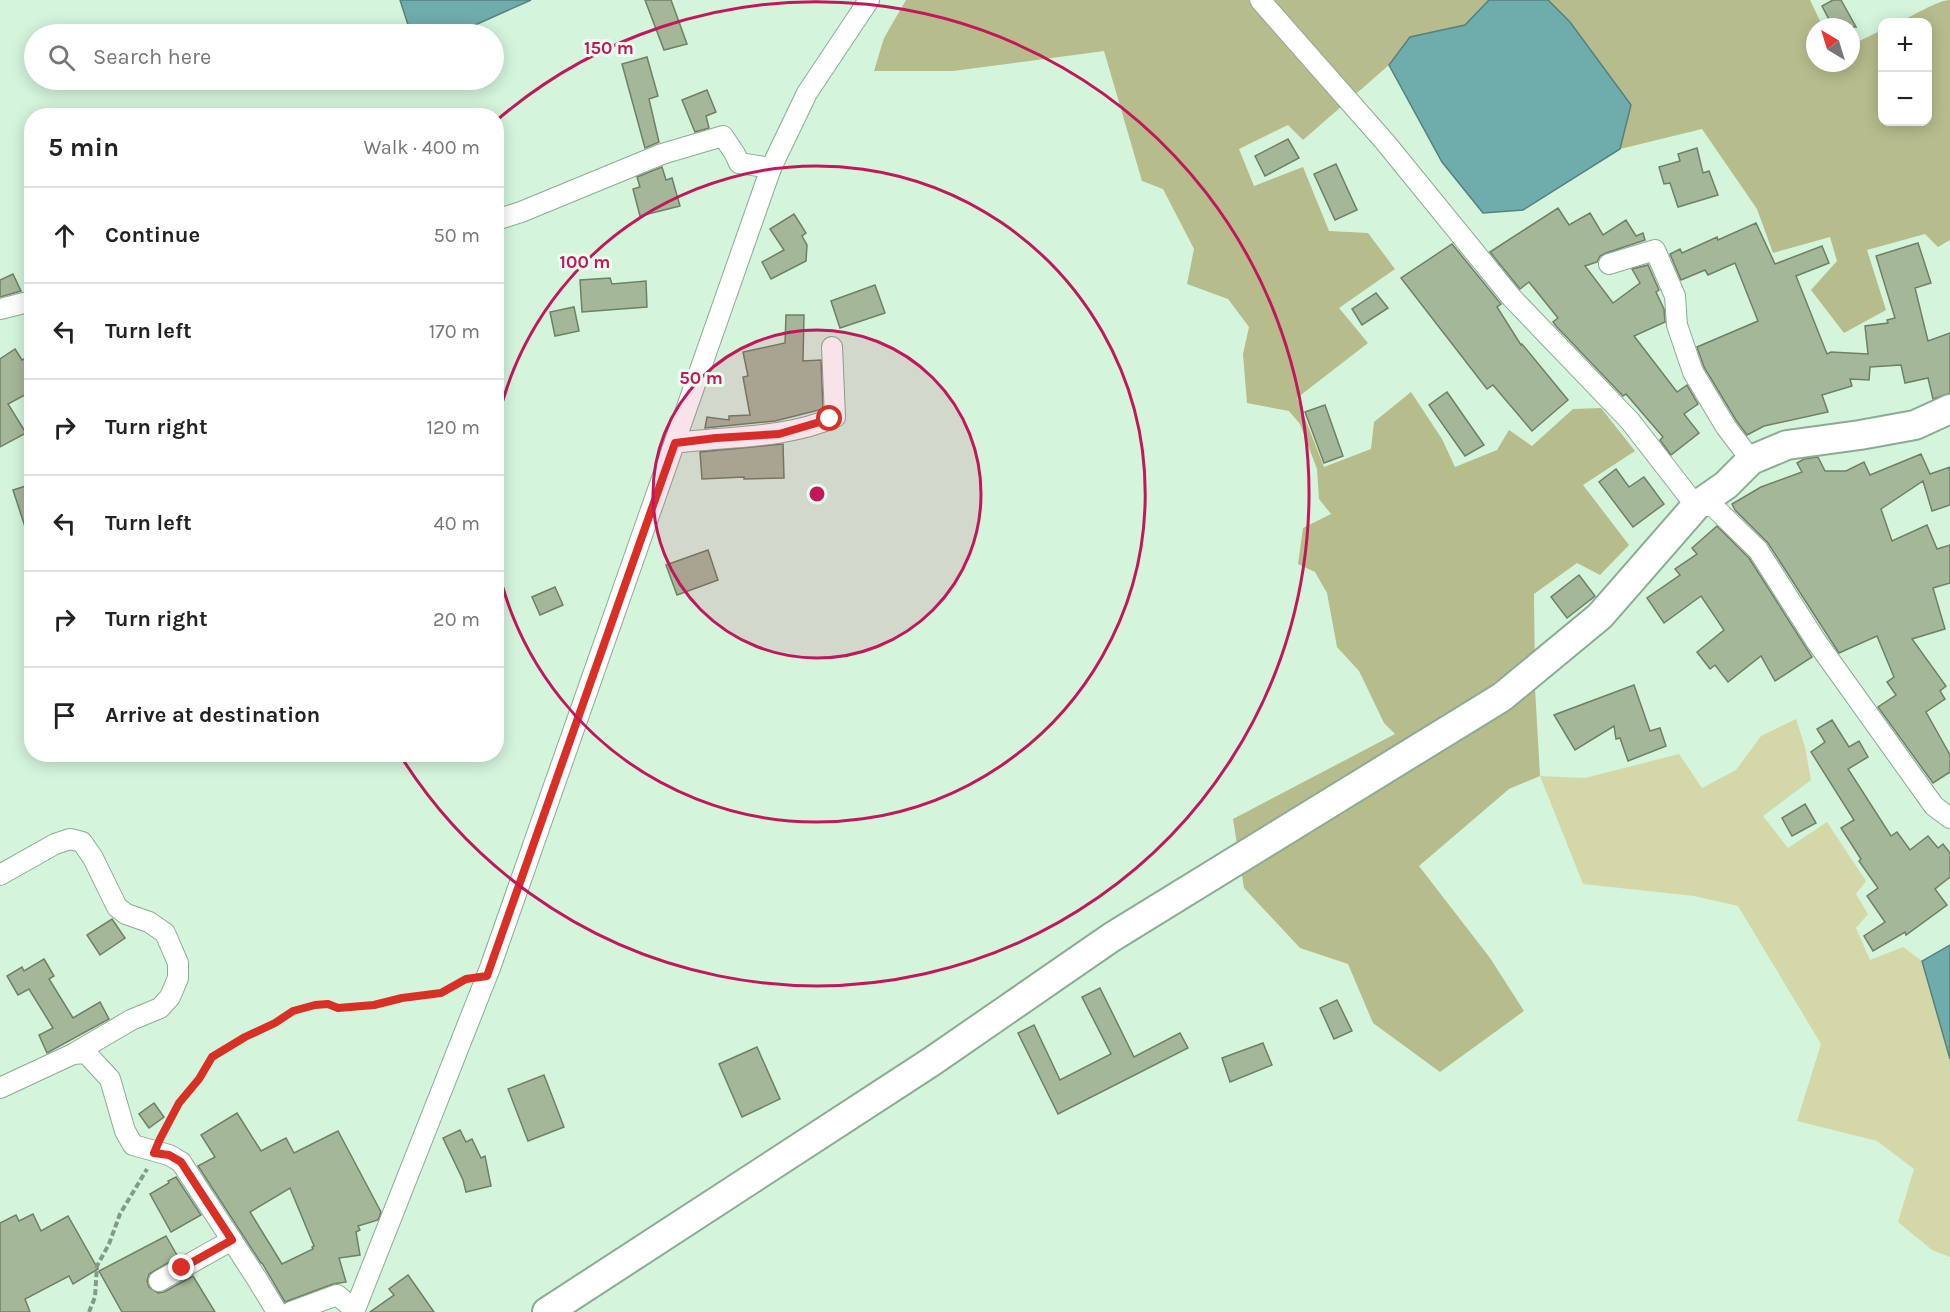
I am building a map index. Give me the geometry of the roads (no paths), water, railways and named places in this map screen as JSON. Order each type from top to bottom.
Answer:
[{"type":"main road","points":[[548,1312],[932,1062],[1112,937],[1503,697],[1600,616],[1696,506],[1726,485],[1751,460],[1787,445],[1915,425],[1950,409]]},
{"type":"street","points":[[291,1312],[337,1295],[354,1311],[487,976],[771,168],[807,93],[869,0]]},
{"type":"street","points":[[1260,0],[1334,82],[1512,298],[1630,421],[1696,506],[1713,506],[1758,550],[1816,641],[1934,807],[1950,818]]},
{"type":"street","points":[[504,217],[663,154],[723,136],[739,163],[771,168]]},
{"type":"street","points":[[1610,264],[1655,250],[1675,296],[1677,325],[1692,372],[1726,427],[1751,460]]},
{"type":"street","points":[[0,309],[24,303]]},
{"type":"street","points":[[675,443],[779,434],[835,417],[832,346]]},
{"type":"street","points":[[0,875],[55,844],[70,839],[82,842],[93,858],[117,907],[126,914],[149,921],[165,933],[178,963],[178,978],[170,998],[160,1008],[131,1020],[73,1054],[0,1088]]},
{"type":"street","points":[[73,1054],[86,1053],[110,1079],[125,1131],[133,1145],[154,1153],[169,1155],[181,1162],[277,1312]]},
{"type":"street","points":[[159,1281],[232,1240]]},
{"type":"water","points":[[400,0],[531,0],[477,24],[408,24]]},
{"type":"water","points":[[1489,0],[1548,0],[1570,22],[1631,105],[1620,149],[1523,210],[1483,213],[1442,162],[1389,65],[1410,37],[1465,25]]},
{"type":"water","points":[[1950,945],[1950,1059],[1922,961]]}]
